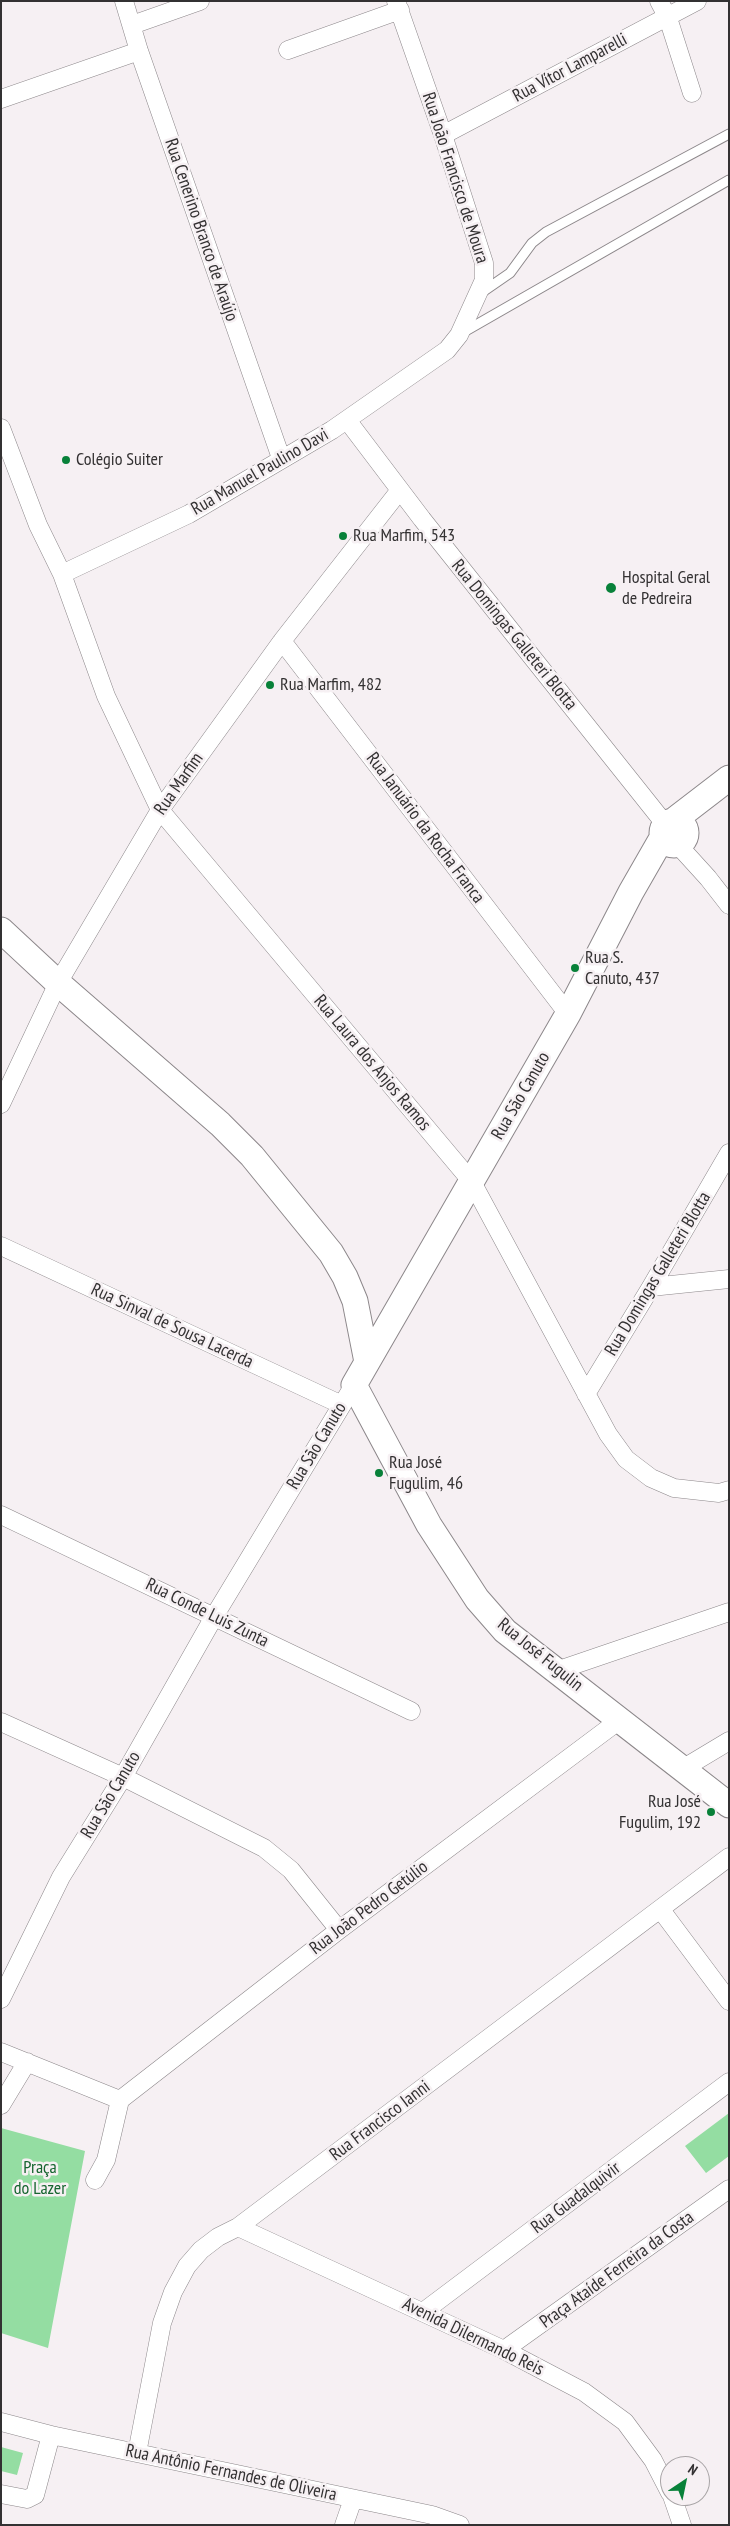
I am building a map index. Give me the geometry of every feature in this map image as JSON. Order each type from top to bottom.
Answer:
[{"type":"street","name":"Rua Cenerino Branco de Araújo","points":[[124,1],[139,51],[281,458]]},
{"type":"street","points":[[132,25],[200,1]]},
{"type":"street","points":[[658,1],[668,18],[692,93]]},
{"type":"street","name":"Rua Vítor Lamparelli","points":[[443,135],[668,18],[697,1]]},
{"type":"street","points":[[288,50],[398,6]]},
{"type":"street","name":"Rua João Francisco de Moura","points":[[398,6],[443,135],[484,263],[484,280],[459,335],[447,350]]},
{"type":"street","points":[[1,99],[139,51]]},
{"type":"street","name":"Rua Manuel Paulino Davi","points":[[62,574],[189,514],[347,420],[447,350]]},
{"type":"street","name":"Rua Domingas Galleteri Blotta","points":[[347,420],[400,490],[729,905]]},
{"type":"street","name":"Rua Laura dos Anjos Ramos","points":[[1,428],[38,525],[62,574],[106,696],[160,810],[472,1182],[608,1434],[626,1459],[651,1478],[674,1488],[719,1493],[729,1490]]},
{"type":"street","name":"Rua Marfim","points":[[1,1104],[58,983],[160,810],[282,641],[400,490]]},
{"type":"street","name":"Rua Januário da Rocha Franca","points":[[282,641],[568,1014]]},
{"type":"street","name":"Rua São Canuto","points":[[1,1999],[61,1878],[123,1777],[214,1615],[348,1395],[472,1182],[568,1014],[631,892],[675,836],[729,778]]},
{"type":"street","name":"Rua São Canuto","points":[[675,836],[729,783]]},
{"type":"street","points":[[1,930],[58,983],[220,1124],[252,1156],[332,1253],[355,1301],[367,1362]]},
{"type":"street","name":"Rua Domingas Galleteri Blotta","points":[[586,1394],[651,1288],[729,1152]]},
{"type":"street","name":"Rua Sinval de Sousa Lacerda","points":[[1,1246],[348,1395]]},
{"type":"street","points":[[651,1288],[729,1280]]},
{"type":"street","name":"Rua José Fugulin","points":[[348,1395],[477,1598],[505,1631],[684,1768],[729,1805]]},
{"type":"street","name":"Rua Conde Luis Zunta","points":[[1,1515],[412,1711]]},
{"type":"street","points":[[556,1671],[729,1612]]},
{"type":"street","name":"Rua João Pedro Getúlio","points":[[120,2100],[339,1930],[620,1719]]},
{"type":"street","points":[[1,1722],[123,1777],[264,1848],[291,1870],[339,1930]]},
{"type":"street","points":[[684,1768],[729,1741]]},
{"type":"street","name":"Rua Francisco Ianni","points":[[136,2453],[162,2323],[173,2292],[187,2266],[201,2250],[218,2237],[238,2227],[729,1857]]},
{"type":"street","points":[[661,1910],[729,2001]]},
{"type":"street","points":[[1,2052],[120,2100],[106,2160],[96,2180]]},
{"type":"street","points":[[1,2105],[27,2062]]},
{"type":"street","name":"Rua Guadalquivir","points":[[423,2312],[729,2082]]},
{"type":"street","name":"Praça Ataíde Ferreira da Costa","points":[[504,2350],[729,2189]]},
{"type":"street","name":"Avenida Dilermando Reis","points":[[238,2227],[504,2350],[584,2392],[625,2422],[653,2460],[660,2473]]},
{"type":"street","name":"Rua Antônio Fernandes de Oliveira","points":[[1,2422],[51,2435],[432,2515],[460,2525]]},
{"type":"street","points":[[1,2494],[27,2499],[35,2495],[51,2435]]},
{"type":"street","points":[[344,2525],[353,2499]]},
{"type":"street","name":"Avenida Dilermando Reis","points":[[675,2506],[682,2525]]},
{"type":"lane","points":[[477,295],[510,272],[532,243],[546,232],[729,134]]},
{"type":"lane","points":[[459,335],[729,180]]},
{"type":"green space","points":[[729,2113],[729,2156],[706,2173],[685,2146]]},
{"type":"green space","name":"Praça do Lazer","points":[[1,2128],[85,2151],[48,2348],[1,2333]]},
{"type":"green space","points":[[1,2447],[23,2453],[17,2475],[1,2471]]},
{"type":"place","name":"Colégio Suiter","points":[[66,460]]},
{"type":"place","name":"Rua Marfim, 543","points":[[343,536]]},
{"type":"place","name":"Hospital Geral de Pedreira","points":[[611,588]]},
{"type":"place","name":"Rua Marfim, 482","points":[[270,685]]},
{"type":"place","name":"Rua S. Canuto, 437","points":[[575,968]]},
{"type":"place","name":"Rua José Fugulim, 46","points":[[379,1473]]},
{"type":"place","name":"Rua José Fugulim, 192","points":[[711,1812]]}]
